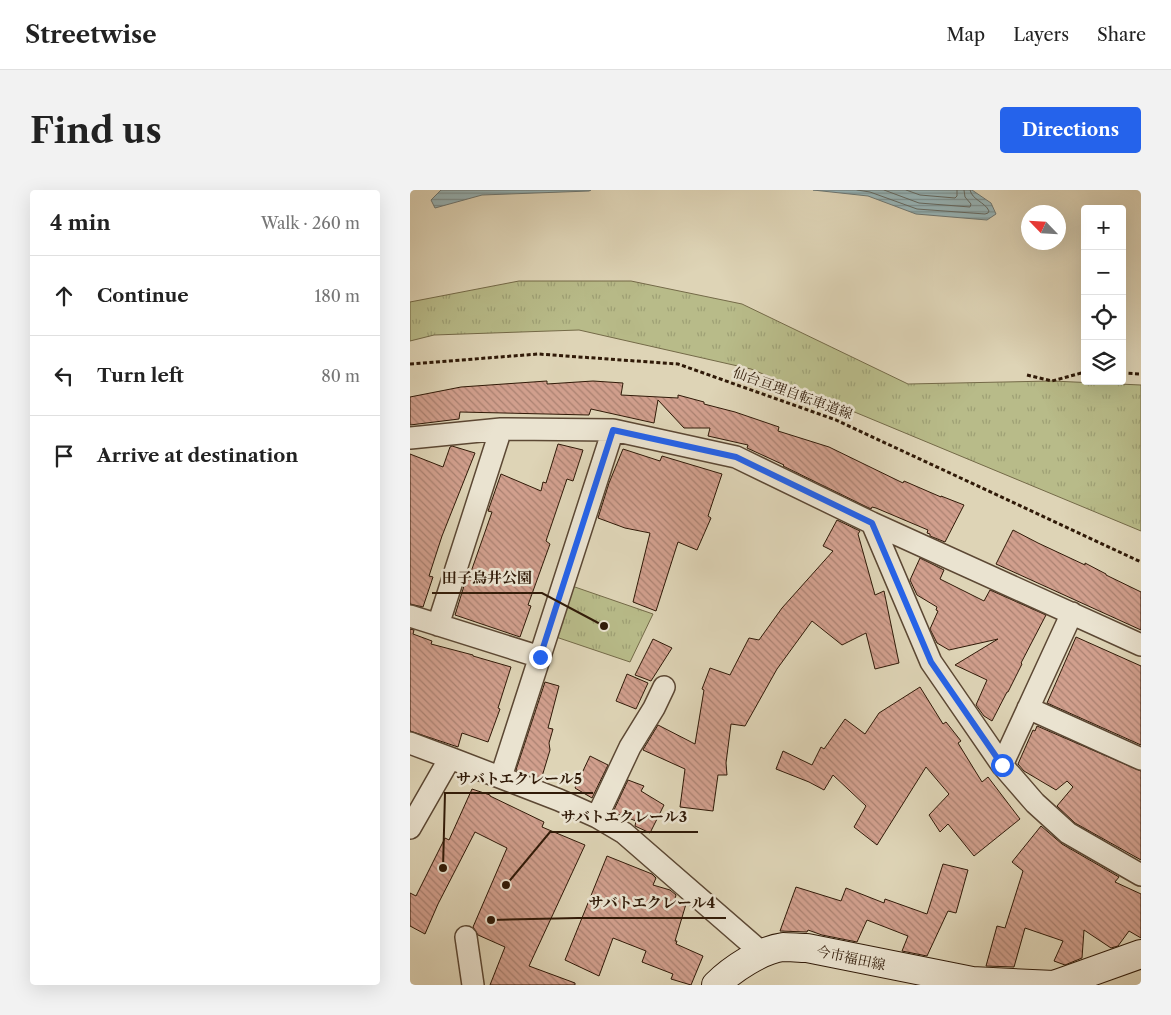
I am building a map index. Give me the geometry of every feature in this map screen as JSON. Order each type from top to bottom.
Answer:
[{"type":"main road","name":"今市福田線","points":[[716,985],[725,976],[762,953],[783,947],[807,948],[972,981],[1054,985],[1141,954]]},
{"type":"street","points":[[438,625],[501,430]]},
{"type":"street","points":[[410,438],[501,430],[613,430],[736,457],[872,523],[1141,645]]},
{"type":"street","points":[[501,777],[613,430]]},
{"type":"street","points":[[872,523],[931,662],[1002,765],[1035,803],[1068,833],[1141,876]]},
{"type":"street","points":[[1002,765],[1072,613]]},
{"type":"street","points":[[410,616],[540,657]]},
{"type":"street","points":[[597,817],[630,747],[654,708],[664,687]]},
{"type":"street","points":[[1028,708],[1141,759]]},
{"type":"street","points":[[410,743],[559,800],[597,817],[624,833],[762,953]]},
{"type":"street","points":[[410,828],[450,758]]},
{"type":"street","points":[[466,937],[473,985]]},
{"type":"path","name":"仙台亘理自転車道線","points":[[410,364],[538,354],[678,364],[836,420],[1141,562]]},
{"type":"path","points":[[1028,376],[1052,381],[1081,373]]},
{"type":"path","points":[[1126,373],[1141,374]]},
{"type":"green space","points":[[519,281],[631,281],[742,304],[908,384],[1052,381],[1081,382],[1081,385],[1141,385],[1141,531],[751,369],[579,330],[434,335],[410,341],[410,302]]},
{"type":"green space","points":[[572,586],[653,614],[630,662],[556,637]]},
{"type":"water","points":[[441,190],[591,190],[482,195],[435,208],[431,200]]},
{"type":"water","points":[[813,190],[972,190],[991,203],[996,214],[987,220],[916,214],[868,196]]},
{"type":"building","points":[[547,381],[547,384],[593,381],[623,383],[621,395],[678,398],[678,395],[704,402],[704,404],[779,427],[778,431],[829,447],[903,483],[904,481],[964,505],[945,542],[930,536],[927,533],[928,530],[876,508],[872,507],[871,509],[783,466],[747,448],[748,445],[708,436],[710,428],[684,428],[658,400],[654,423],[591,409],[589,415],[460,412],[459,419],[410,425],[410,397],[461,387]]},
{"type":"building","points":[[558,444],[583,450],[573,481],[567,479],[546,541],[550,544],[528,605],[531,606],[520,637],[455,615],[492,512],[488,511],[501,474],[541,491],[543,482],[546,483]]},
{"type":"building","points":[[452,446],[475,453],[442,536],[429,576],[433,577],[423,607],[410,604],[410,454],[443,467]]},
{"type":"building","points":[[623,449],[660,461],[662,456],[722,474],[708,516],[711,518],[697,550],[678,542],[656,611],[633,602],[650,533],[625,528],[598,518],[609,483]]},
{"type":"building","points":[[837,520],[860,531],[858,534],[875,595],[884,591],[899,663],[875,669],[866,633],[842,645],[812,621],[777,669],[745,726],[731,724],[726,763],[727,775],[718,775],[713,811],[680,807],[685,769],[643,750],[644,748],[658,725],[695,744],[704,690],[702,689],[710,668],[730,675],[749,638],[759,640],[782,608],[833,551],[823,546]]},
{"type":"building","points":[[1013,530],[1085,565],[1085,563],[1141,592],[1141,630],[996,564]]},
{"type":"building","points":[[920,558],[944,570],[940,579],[984,601],[990,590],[1046,615],[992,721],[984,716],[976,705],[987,680],[955,665],[998,639],[949,650],[937,643],[930,629],[938,611],[936,610],[937,607],[917,595],[910,580]]},
{"type":"building","points":[[410,629],[414,630],[413,634],[432,641],[431,644],[511,667],[498,708],[500,709],[488,742],[462,733],[458,747],[410,731]]},
{"type":"building","points":[[1076,637],[1141,666],[1141,745],[1047,703]]},
{"type":"building","points":[[653,639],[672,648],[651,681],[635,675]]},
{"type":"building","points":[[627,674],[648,683],[636,709],[616,701]]},
{"type":"building","points":[[545,682],[559,686],[548,728],[553,729],[549,743],[550,750],[541,780],[516,770]]},
{"type":"building","points":[[920,687],[943,724],[946,722],[961,741],[958,743],[982,782],[988,777],[1020,819],[974,856],[948,824],[940,832],[929,815],[949,794],[926,767],[877,845],[854,827],[866,806],[833,775],[824,790],[776,769],[783,751],[812,765],[821,747],[824,749],[845,719],[865,734],[879,713]]},
{"type":"building","points":[[1037,726],[1141,771],[1141,860],[1075,823],[1057,806],[1073,787],[1067,781],[1056,790],[1024,771],[1018,764],[1033,730],[1035,731]]},
{"type":"building","points":[[590,756],[608,765],[592,798],[575,788]]},
{"type":"building","points":[[628,780],[644,786],[641,791],[664,805],[650,833],[635,826],[636,821],[613,812]]},
{"type":"building","points":[[472,789],[490,795],[544,822],[542,827],[585,845],[529,966],[575,983],[575,985],[490,985],[505,947],[478,935],[473,927],[507,848],[475,832],[438,904],[425,934],[410,926],[410,893],[416,896],[445,838],[449,840]]},
{"type":"building","points":[[1041,826],[1062,844],[1119,877],[1115,882],[1141,894],[1141,938],[1129,931],[1118,946],[1111,948],[1084,930],[1082,958],[1065,965],[1054,961],[1063,941],[1025,928],[1014,967],[986,966],[997,926],[1005,928],[1023,871],[1012,862]]},
{"type":"building","points":[[607,856],[652,874],[656,878],[653,885],[670,890],[676,895],[675,899],[686,904],[675,941],[677,941],[676,944],[703,956],[691,985],[671,979],[673,974],[642,962],[646,951],[613,938],[599,976],[565,960]]},
{"type":"building","points":[[943,864],[968,870],[956,913],[948,911],[927,956],[902,951],[908,936],[867,920],[857,942],[822,935],[808,930],[807,932],[780,931],[796,887],[841,901],[846,888],[884,903],[885,899],[927,914]]},
{"type":"place","name":"田子鳥井公園","points":[[604,626]]},
{"type":"place","name":"サバトエクレール5","points":[[443,868]]},
{"type":"place","name":"サバトエクレール3","points":[[506,885]]},
{"type":"place","name":"サバトエクレール4","points":[[491,920]]},
{"type":"route","points":[[540,657],[613,430],[736,457],[872,523],[931,662],[1002,765]]}]
